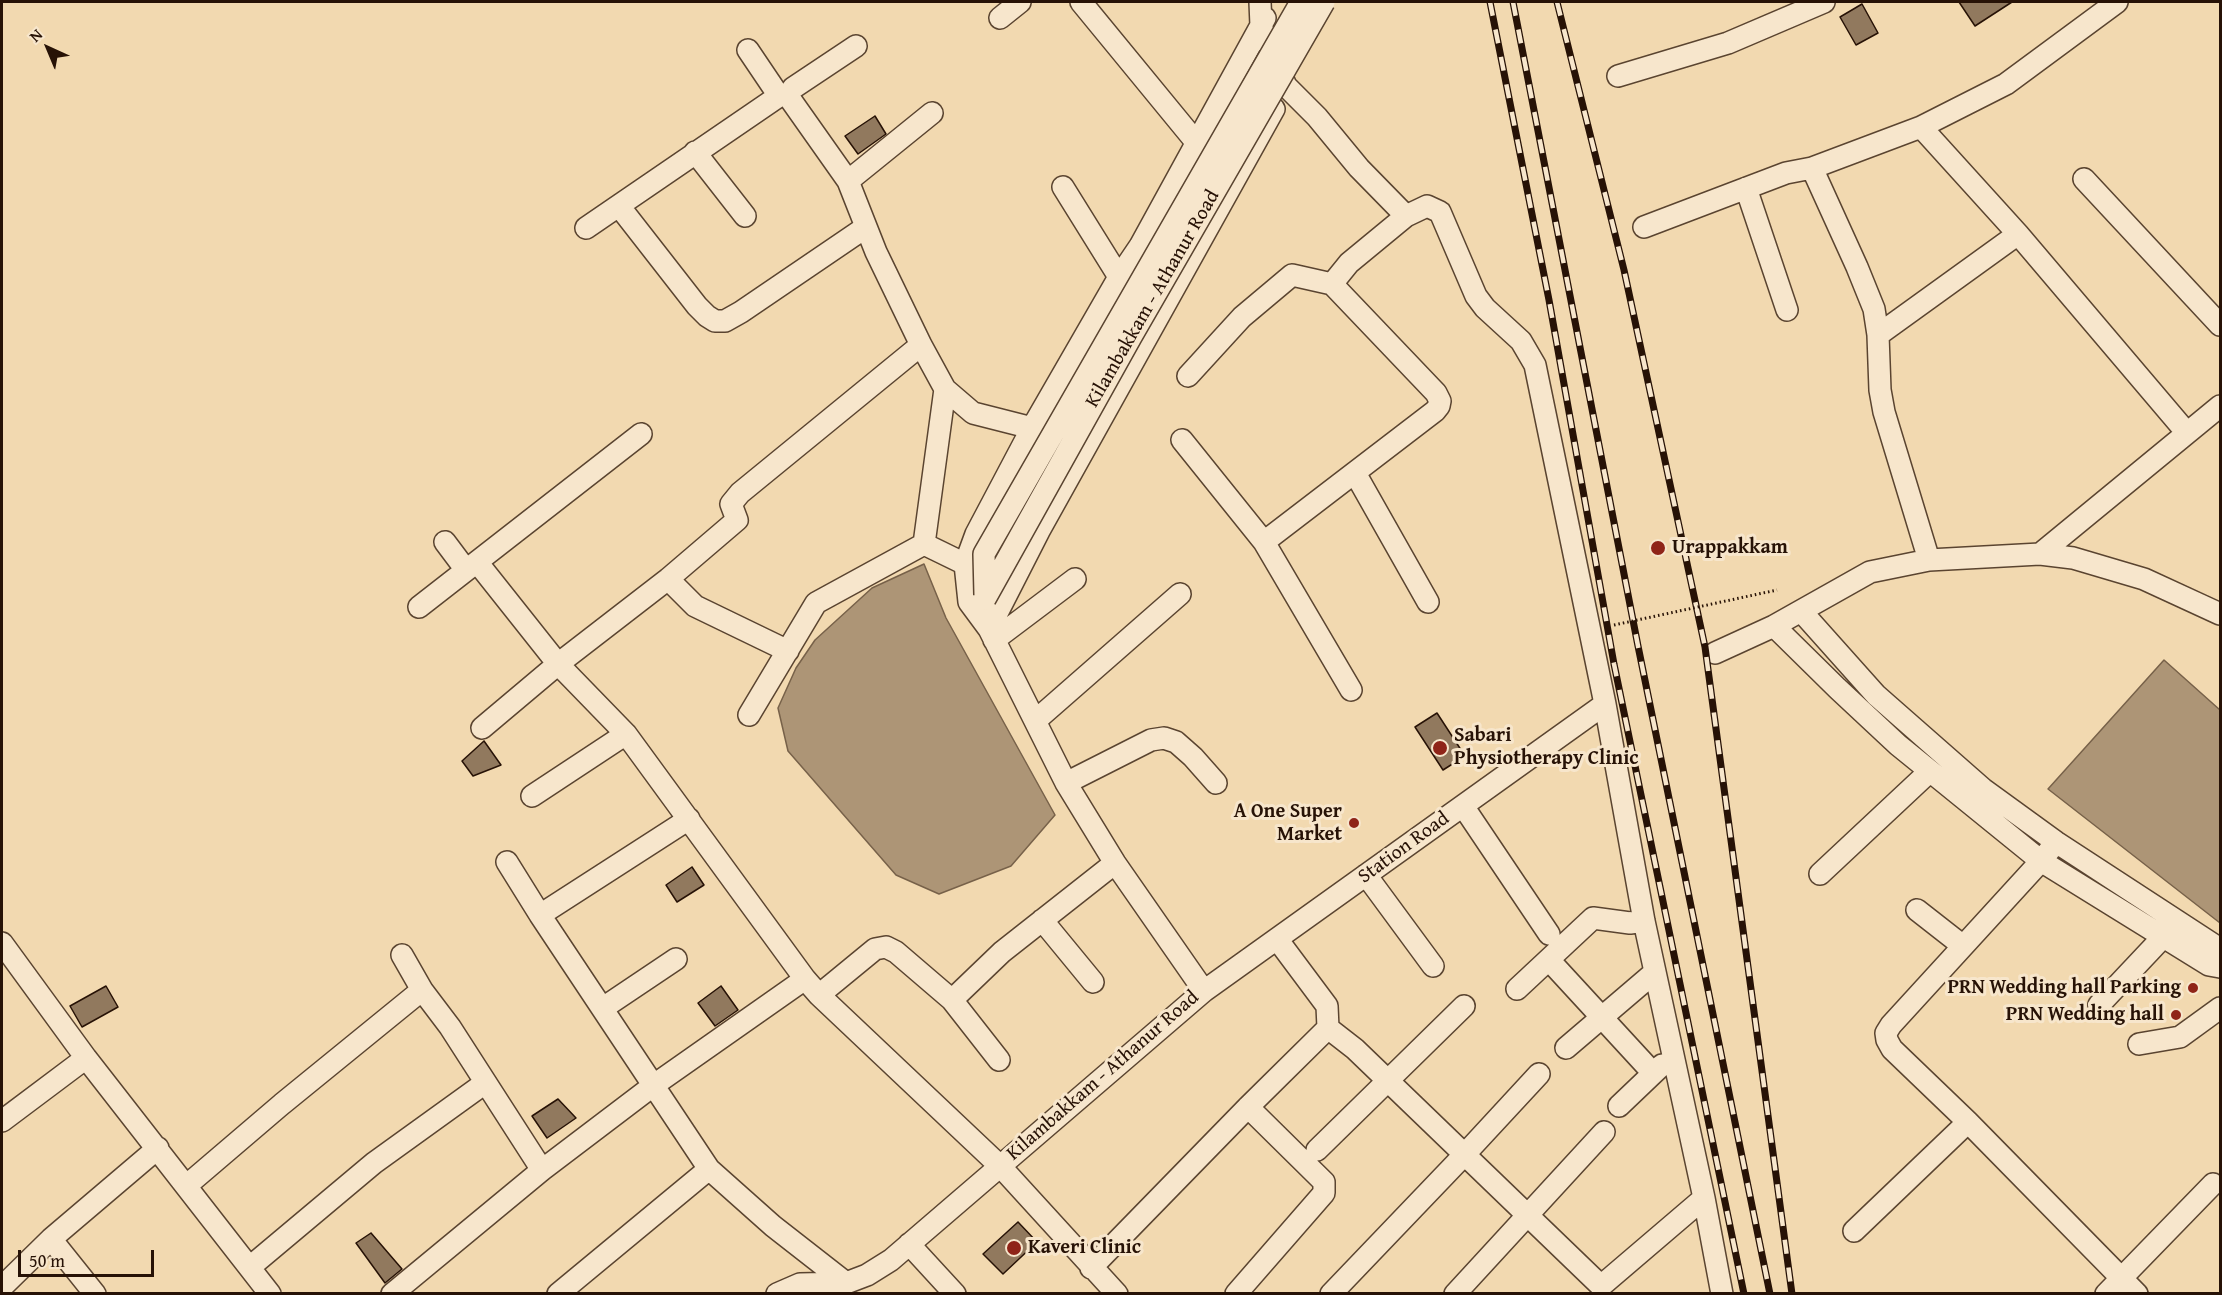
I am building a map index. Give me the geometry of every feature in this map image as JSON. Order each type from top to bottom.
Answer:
[{"type":"street","points":[[1000,18],[1020,2]]},
{"type":"street","points":[[1081,2],[1196,142]]},
{"type":"street","points":[[1260,2],[1261,26],[1286,86],[1317,117],[1359,168],[1406,216]]},
{"type":"street","points":[[992,634],[969,602],[965,564],[976,534],[1032,428],[1119,277],[1140,246],[1274,2]]},
{"type":"street","name":"Kilambakkam - Athanur Road","points":[[777,1293],[800,1284],[846,1283],[867,1275],[891,1260],[1204,991],[1114,863],[1066,783],[992,634],[985,598],[984,554],[1301,2]]},
{"type":"street","name":"Kilambakkam - Athanur Road","points":[[985,598],[1131,337],[1324,2]]},
{"type":"street","points":[[992,634],[1039,531],[1286,86],[1336,2]]},
{"type":"street","points":[[1618,76],[1728,43],[1824,2]]},
{"type":"street","points":[[1644,227],[1786,173],[1812,168],[1921,127],[2006,84],[2117,2]]},
{"type":"street","points":[[586,228],[695,152],[856,46]]},
{"type":"street","points":[[748,50],[848,180],[876,252],[945,389],[973,413],[1032,428]]},
{"type":"street","points":[[848,180],[932,113]]},
{"type":"street","points":[[1921,127],[2018,234],[2187,433]]},
{"type":"street","points":[[695,152],[745,216]]},
{"type":"street","points":[[1812,168],[1874,309],[1878,335],[1880,390],[1884,412],[1929,560]]},
{"type":"street","points":[[2084,179],[2220,325]]},
{"type":"street","points":[[1063,187],[1119,277]]},
{"type":"street","points":[[1746,188],[1787,310]]},
{"type":"street","points":[[619,206],[697,306],[716,321],[725,321],[741,312],[866,227]]},
{"type":"street","points":[[1332,284],[1349,263],[1406,216],[1427,206],[1440,212],[1476,296],[1485,308],[1521,341],[1532,360],[1605,704],[1644,921],[1704,1198],[1722,1293]]},
{"type":"street","points":[[1878,335],[2018,234]]},
{"type":"street","points":[[1188,376],[1242,317],[1292,275],[1332,284],[1436,393],[1440,401],[1435,411],[1264,542]]},
{"type":"street","points":[[482,728],[558,664],[668,579],[737,520],[731,504],[740,493],[921,345]]},
{"type":"street","points":[[924,544],[945,389]]},
{"type":"street","points":[[2040,554],[2220,406]]},
{"type":"street","points":[[419,607],[641,434]]},
{"type":"street","points":[[1182,440],[1264,542],[1351,690]]},
{"type":"street","points":[[1355,473],[1428,602]]},
{"type":"street","points":[[445,542],[471,566],[558,664],[626,734],[812,987],[1001,1167],[1091,1268],[1117,1293]]},
{"type":"street","points":[[924,544],[965,564]]},
{"type":"street","points":[[749,715],[816,603],[924,544]]},
{"type":"street","points":[[1715,652],[1774,626],[1870,572],[1929,560],[2040,554],[2073,558],[2144,579],[2220,614]]},
{"type":"street","points":[[668,579],[695,606],[788,651]]},
{"type":"street","points":[[992,634],[1075,579]]},
{"type":"street","points":[[1035,721],[1180,594]]},
{"type":"street","points":[[1801,611],[1876,695],[1983,789],[2056,842],[2220,949]]},
{"type":"street","points":[[1774,626],[1845,696],[1929,772],[2041,861],[2209,965],[2220,967]]},
{"type":"street","name":"Station Road","points":[[1204,991],[1605,704]]},
{"type":"street","points":[[532,796],[626,734]]},
{"type":"street","points":[[1066,783],[1151,740],[1164,738],[1176,742],[1194,757],[1216,783]]},
{"type":"street","points":[[1820,874],[1929,772]]},
{"type":"street","points":[[1463,806],[1549,934]]},
{"type":"street","points":[[540,915],[689,819]]},
{"type":"street","points":[[2056,842],[1886,1033],[1887,1040],[1892,1048],[2137,1293]]},
{"type":"street","points":[[507,862],[709,1169],[773,1226],[846,1283]]},
{"type":"street","points":[[952,1000],[1002,952],[1114,863]]},
{"type":"street","points":[[1366,875],[1433,966]]},
{"type":"street","points":[[1917,910],[1963,946]]},
{"type":"street","points":[[1516,989],[1593,918],[1630,923],[1644,921]]},
{"type":"street","points":[[1042,920],[1093,982]]},
{"type":"street","points":[[2099,1005],[2163,937]]},
{"type":"street","points":[[1091,1268],[1328,1028],[1327,1006],[1277,939]]},
{"type":"street","points":[[2,943],[86,1058],[270,1293]]},
{"type":"street","points":[[392,1293],[542,1170],[654,1084],[875,949],[886,948],[896,952],[952,1000],[999,1060]]},
{"type":"street","points":[[402,955],[422,990],[450,1027],[542,1170]]},
{"type":"street","points":[[603,1008],[676,959]]},
{"type":"street","points":[[1549,960],[1653,1073]]},
{"type":"street","points":[[1566,1048],[1655,972]]},
{"type":"street","points":[[186,1186],[339,1056],[422,990]]},
{"type":"street","points":[[1317,1150],[1464,1006]]},
{"type":"street","points":[[2139,1044],[2180,1037],[2220,1008]]},
{"type":"street","points":[[1328,1028],[1389,1081],[1465,1154],[1597,1290],[1704,1198]]},
{"type":"street","points":[[1619,1106],[1673,1056]]},
{"type":"street","points":[[2,1121],[86,1058]]},
{"type":"street","points":[[1331,1293],[1539,1074]]},
{"type":"street","points":[[250,1267],[374,1163],[485,1083]]},
{"type":"street","points":[[1236,1293],[1324,1193],[1324,1182],[1248,1107]]},
{"type":"street","points":[[1854,1231],[1968,1122]]},
{"type":"street","points":[[1455,1293],[1604,1132]]},
{"type":"street","points":[[2,1287],[51,1239],[158,1148]]},
{"type":"street","points":[[558,1293],[709,1169]]},
{"type":"street","points":[[2106,1293],[2213,1184]]},
{"type":"street","points":[[51,1239],[95,1293]]},
{"type":"street","points":[[909,1244],[955,1293]]},
{"type":"path","points":[[1614,625],[1778,590]]},
{"type":"shaded area","points":[[924,564],[946,618],[1055,815],[1011,866],[939,894],[896,875],[788,751],[778,708],[796,668],[815,640],[872,588]]},
{"type":"shaded area","points":[[2164,660],[2220,710],[2220,923],[2048,789]]},
{"type":"building","points":[[1959,2],[2012,2],[1975,26]]},
{"type":"building","points":[[1862,4],[1878,33],[1856,45],[1840,17]]},
{"type":"building","points":[[875,116],[886,134],[858,154],[845,136]]},
{"type":"building","points":[[1437,713],[1465,756],[1443,770],[1415,727]]},
{"type":"building","points":[[484,741],[501,765],[473,776],[462,761]]},
{"type":"building","points":[[692,867],[704,885],[677,902],[666,885]]},
{"type":"building","points":[[106,986],[118,1007],[82,1027],[70,1006]]},
{"type":"building","points":[[721,986],[738,1010],[715,1026],[698,1003]]},
{"type":"building","points":[[558,1099],[576,1118],[547,1138],[532,1116]]},
{"type":"building","points":[[1018,1222],[1037,1242],[1003,1274],[983,1254]]},
{"type":"building","points":[[371,1233],[402,1269],[385,1283],[356,1243]]},
{"type":"railway","points":[[1490,2],[1549,300],[1614,664],[1744,1294]]},
{"type":"railway","points":[[1513,2],[1638,646],[1770,1294]]},
{"type":"railway","points":[[1557,2],[1624,270],[1705,647],[1792,1294]]},
{"type":"place","name":"Urappakkam","points":[[1658,548]]},
{"type":"place","name":"Sabari Physiotherapy Clinic","points":[[1440,748]]},
{"type":"place","name":"A One Super Market","points":[[1354,823]]},
{"type":"place","name":"PRN Wedding hall Parking","points":[[2193,988]]},
{"type":"place","name":"PRN Wedding hall","points":[[2176,1015]]},
{"type":"place","name":"Kaveri Clinic","points":[[1014,1248]]}]
